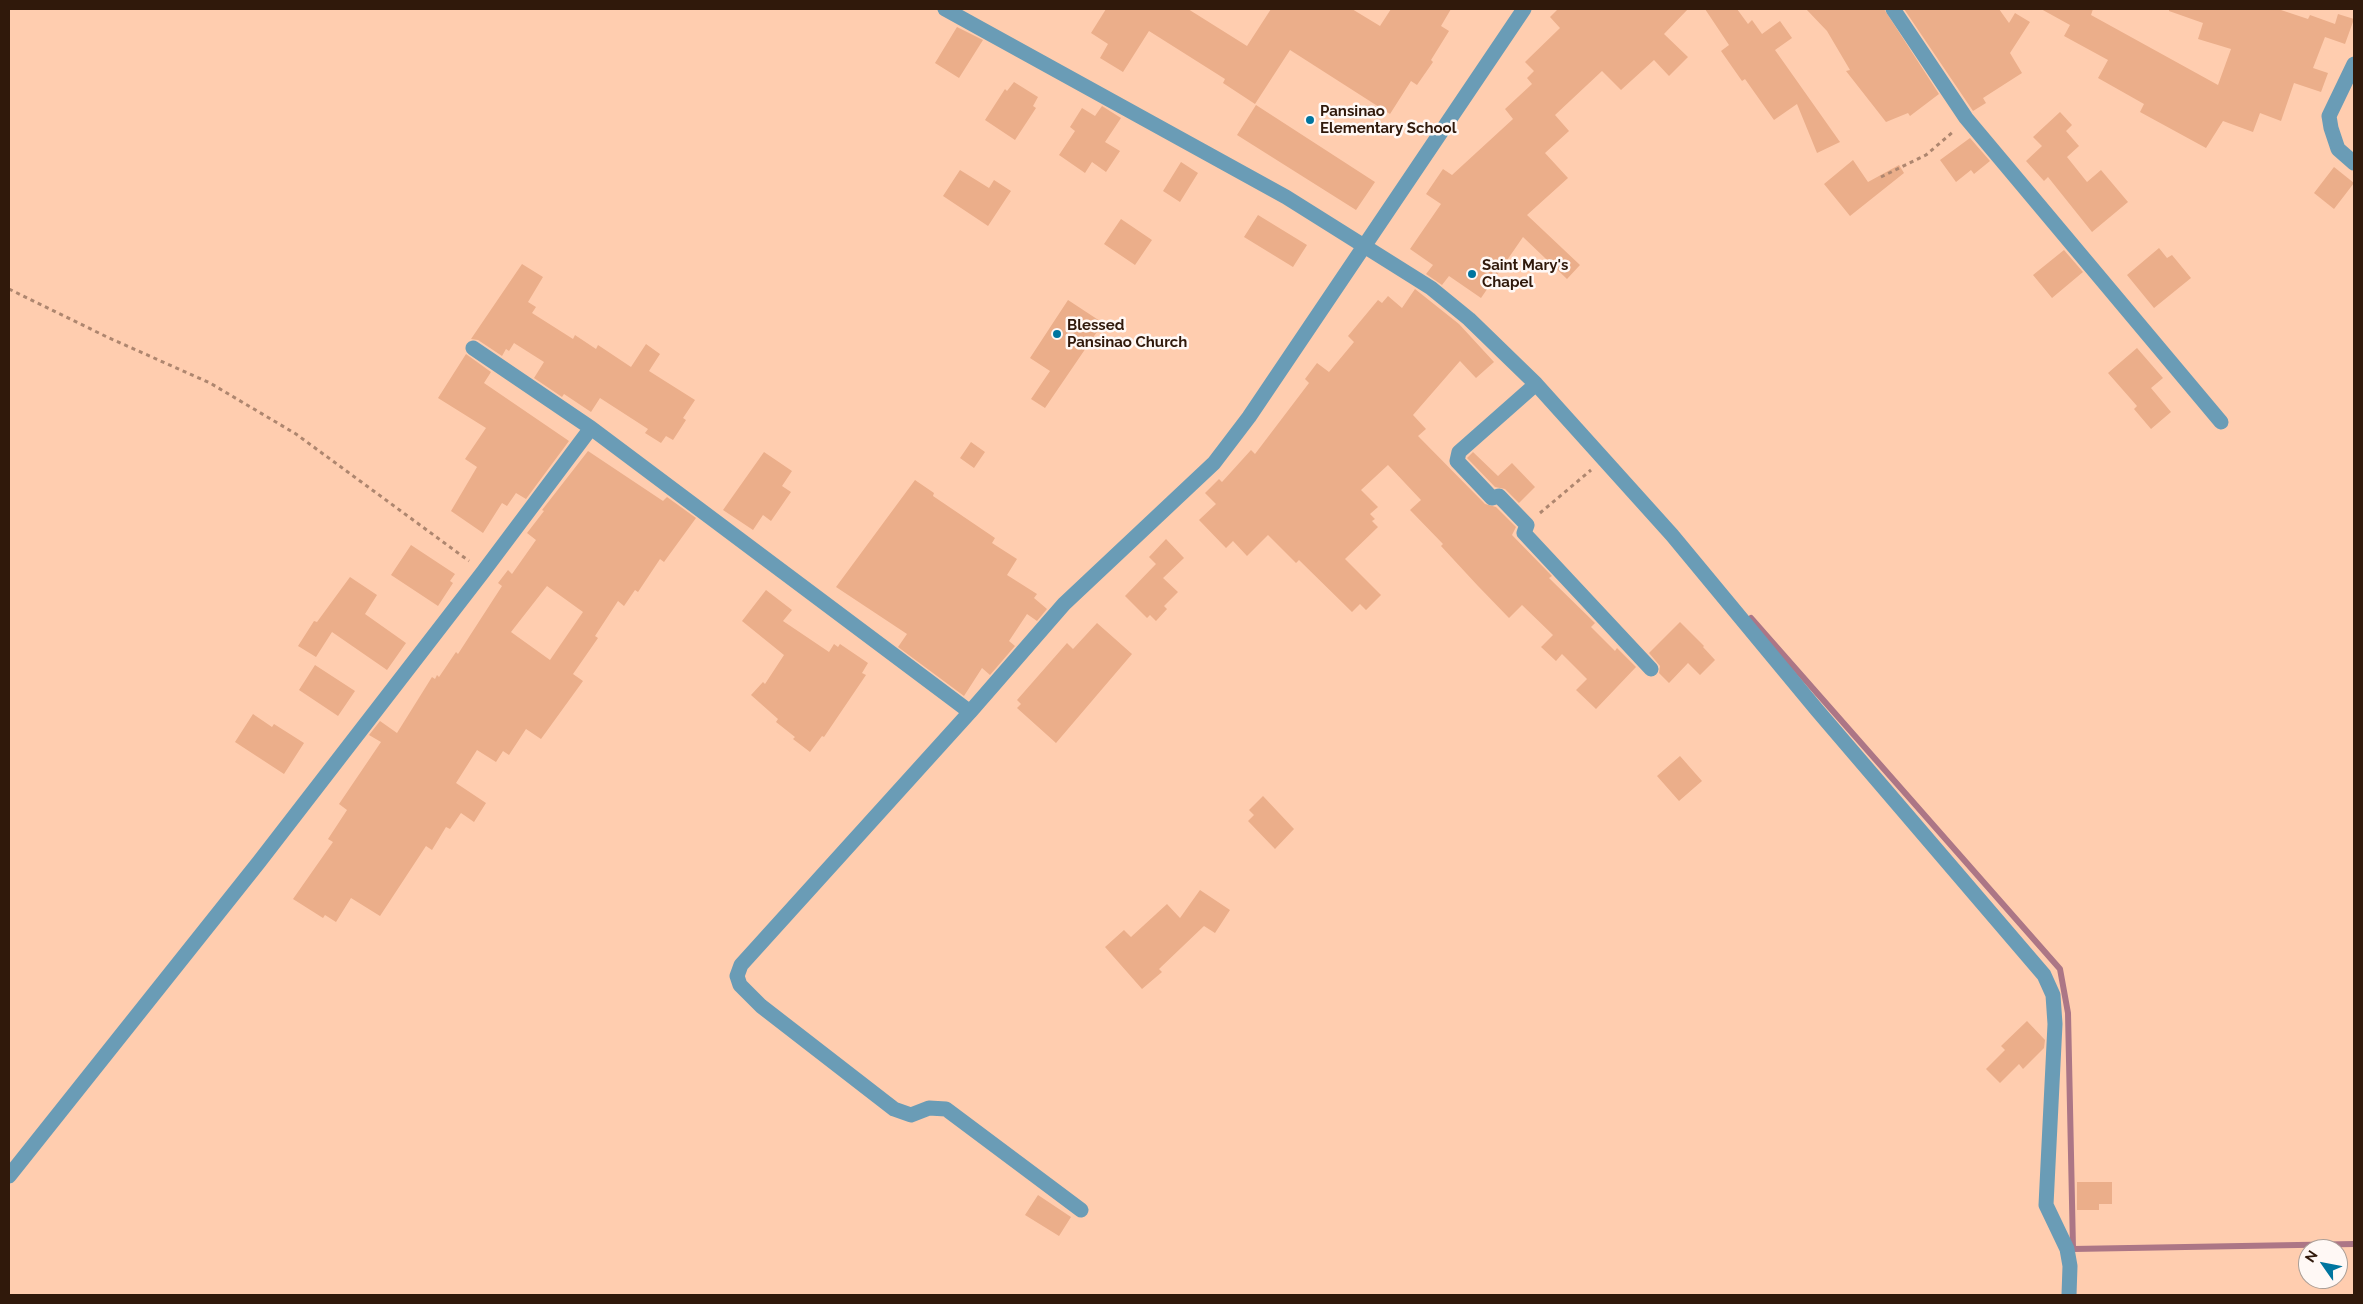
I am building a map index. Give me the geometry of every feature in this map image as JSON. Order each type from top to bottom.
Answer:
[{"type":"street","points":[[945,9],[1286,197],[1431,288],[1475,324],[1536,384],[1672,535],[1817,710],[2044,975],[2053,995],[2055,1024],[2046,1205],[2067,1249],[2070,1266],[2068,1295]]},
{"type":"street","points":[[1081,1210],[946,1109],[929,1108],[911,1115],[894,1109],[761,1006],[740,986],[737,976],[741,966],[970,712],[1064,604],[1214,463],[1249,417],[1524,9]]},
{"type":"street","points":[[1893,9],[1966,118],[2221,422]]},
{"type":"street","points":[[2354,64],[2329,116],[2338,149],[2354,163]]},
{"type":"street","points":[[473,348],[591,428],[970,712]]},
{"type":"street","points":[[1536,384],[1456,457],[1457,461],[1492,498],[1499,496],[1527,525],[1524,533],[1651,669]]},
{"type":"street","points":[[9,1176],[259,862],[483,572],[591,428]]},
{"type":"path","points":[[1881,177],[1926,155],[1947,138],[1966,118]]},
{"type":"path","points":[[9,289],[107,337],[210,383],[288,430],[483,572]]},
{"type":"path","points":[[1527,525],[1605,459]]},
{"type":"building","points":[[1106,9],[1188,9],[1247,46],[1271,9],[1352,9],[1380,26],[1391,9],[1451,9],[1441,26],[1449,31],[1431,60],[1433,62],[1417,85],[1411,81],[1390,114],[1290,50],[1255,104],[1223,83],[1225,79],[1149,31],[1123,72],[1100,58],[1108,44],[1091,33]]},
{"type":"building","points":[[1558,9],[1688,9],[1664,34],[1688,57],[1669,76],[1654,60],[1621,90],[1602,71],[1555,115],[1569,131],[1545,153],[1568,178],[1527,215],[1580,265],[1567,279],[1523,237],[1481,298],[1449,276],[1442,285],[1426,274],[1433,265],[1410,249],[1441,204],[1426,194],[1443,169],[1452,175],[1513,119],[1505,109],[1532,84],[1527,78],[1534,71],[1525,62],[1560,28],[1550,17]]},
{"type":"building","points":[[1705,9],[1737,9],[1748,24],[1752,20],[1762,34],[1780,21],[1792,38],[1775,50],[1840,142],[1817,153],[1797,104],[1774,120],[1745,79],[1742,81],[1721,51],[1729,45]]},
{"type":"building","points":[[1806,9],[1884,9],[1939,94],[1910,116],[1908,113],[1886,122],[1846,71],[1850,70],[1827,31]]},
{"type":"building","points":[[1904,9],[1999,9],[2009,23],[2015,13],[2030,22],[2010,53],[2022,73],[1983,98],[1986,103],[1973,111]]},
{"type":"building","points":[[2041,9],[2093,9],[2091,15],[2218,85],[2231,49],[2198,39],[2203,23],[2169,11],[2169,9],[2278,9],[2308,19],[2310,15],[2335,24],[2338,14],[2354,19],[2345,44],[2325,37],[2313,68],[2328,73],[2321,92],[2294,83],[2281,121],[2260,113],[2253,132],[2223,121],[2206,148],[2140,112],[2144,104],[2098,78],[2108,60],[2064,36],[2070,25]]},
{"type":"building","points":[[957,27],[983,40],[959,78],[935,63]]},
{"type":"building","points":[[1014,82],[1038,97],[1033,106],[1036,108],[1015,140],[985,120],[1005,89],[1007,91]]},
{"type":"building","points":[[1256,105],[1375,182],[1356,210],[1237,135]]},
{"type":"building","points":[[1102,106],[1121,118],[1105,142],[1120,151],[1106,172],[1092,162],[1085,173],[1059,155],[1075,131],[1070,127],[1082,108],[1095,116]]},
{"type":"building","points":[[2060,112],[2072,125],[2066,131],[2079,146],[2067,157],[2087,182],[2101,170],[2128,202],[2092,232],[2048,177],[2044,181],[2026,161],[2042,146],[2033,137]]},
{"type":"building","points":[[1970,138],[1990,161],[1974,174],[1971,170],[1956,182],[1940,160]]},
{"type":"building","points":[[1853,160],[1868,182],[1899,165],[1904,173],[1850,216],[1824,184]]},
{"type":"building","points":[[1181,162],[1198,173],[1180,202],[1163,191]]},
{"type":"building","points":[[2334,167],[2354,183],[2334,209],[2314,193]]},
{"type":"building","points":[[960,170],[989,188],[994,180],[1011,191],[988,226],[943,196]]},
{"type":"building","points":[[1258,215],[1307,245],[1293,267],[1244,237]]},
{"type":"building","points":[[1121,219],[1152,240],[1135,265],[1104,244]]},
{"type":"building","points":[[2159,248],[2167,258],[2172,255],[2191,278],[2154,308],[2127,275]]},
{"type":"building","points":[[2064,250],[2083,272],[2052,298],[2033,275]]},
{"type":"building","points":[[522,264],[543,277],[528,302],[536,307],[532,313],[573,339],[575,335],[596,349],[598,345],[631,367],[646,344],[660,354],[649,371],[695,400],[683,418],[686,420],[673,440],[666,436],[661,443],[645,433],[648,429],[600,398],[591,412],[564,394],[562,397],[534,378],[544,362],[514,343],[509,351],[506,349],[502,356],[478,340],[471,339]]},
{"type":"building","points":[[1415,289],[1459,324],[1494,362],[1476,378],[1460,361],[1413,415],[1426,429],[1418,436],[1485,504],[1496,507],[1516,527],[1512,535],[1552,576],[1549,578],[1595,623],[1591,627],[1615,651],[1617,648],[1636,667],[1596,709],[1576,690],[1587,679],[1562,654],[1556,661],[1541,647],[1553,635],[1522,605],[1509,618],[1410,510],[1421,500],[1388,465],[1361,490],[1378,507],[1370,514],[1375,519],[1372,521],[1378,527],[1345,559],[1381,595],[1366,610],[1360,604],[1352,612],[1299,560],[1296,563],[1268,535],[1247,556],[1233,541],[1226,548],[1199,520],[1216,504],[1205,493],[1219,479],[1222,482],[1251,450],[1255,454],[1309,383],[1305,379],[1317,363],[1329,372],[1354,342],[1348,336],[1378,300],[1382,303],[1388,296],[1402,308]]},
{"type":"building","points":[[1068,300],[1103,323],[1045,408],[1031,399],[1050,371],[1030,358]]},
{"type":"building","points":[[2137,348],[2163,378],[2151,388],[2171,412],[2151,429],[2134,409],[2137,406],[2108,373]]},
{"type":"building","points":[[466,354],[491,372],[484,383],[569,441],[526,499],[516,493],[507,506],[502,503],[483,533],[451,511],[477,467],[465,459],[486,428],[438,398]]},
{"type":"building","points":[[971,442],[985,452],[974,468],[960,458]]},
{"type":"building","points":[[588,451],[663,501],[667,497],[696,518],[664,562],[660,559],[638,592],[635,590],[624,606],[618,601],[595,636],[598,638],[573,674],[583,681],[541,739],[526,729],[509,755],[503,751],[496,762],[477,750],[456,783],[486,803],[474,822],[461,813],[450,829],[446,827],[432,850],[426,846],[380,916],[351,898],[336,922],[325,915],[323,918],[293,899],[333,842],[328,839],[347,810],[339,804],[381,742],[369,735],[380,721],[397,733],[432,677],[435,679],[437,675],[439,677],[456,652],[458,654],[502,586],[498,583],[508,570],[512,574],[536,540],[527,533],[544,511],[542,510]],"holes":[[[547,586],[583,612],[550,660],[511,632]]]},
{"type":"building","points":[[764,452],[792,471],[782,486],[791,492],[771,521],[763,515],[753,530],[723,510]]},
{"type":"building","points":[[1473,452],[1498,476],[1512,463],[1535,487],[1519,503],[1505,489],[1495,487],[1467,458]]},
{"type":"building","points":[[915,480],[934,493],[933,496],[995,538],[992,543],[1017,559],[1007,575],[1037,594],[1034,598],[1047,609],[1037,621],[1027,614],[1009,641],[1015,646],[990,675],[982,668],[964,696],[898,647],[907,634],[836,587]]},
{"type":"building","points":[[1166,539],[1184,558],[1163,578],[1178,592],[1164,606],[1167,609],[1156,621],[1150,615],[1147,618],[1125,596],[1156,564],[1149,557]]},
{"type":"building","points":[[411,545],[455,574],[450,581],[453,583],[438,606],[391,575]]},
{"type":"building","points":[[350,577],[377,595],[365,614],[406,643],[387,670],[332,632],[316,657],[298,646],[314,621],[317,622]]},
{"type":"building","points":[[766,590],[792,610],[783,621],[829,652],[834,644],[838,647],[840,644],[868,663],[862,673],[866,675],[824,737],[822,736],[810,752],[793,739],[795,737],[776,722],[778,719],[751,695],[763,682],[765,684],[784,655],[742,621]]},
{"type":"building","points":[[1680,622],[1715,660],[1700,675],[1688,663],[1669,683],[1659,673],[1660,666],[1649,653]]},
{"type":"building","points":[[1097,623],[1132,654],[1056,743],[1017,708],[1021,704],[1017,700],[1067,643],[1073,649]]},
{"type":"building","points":[[315,665],[355,691],[338,716],[299,690]]},
{"type":"building","points":[[253,714],[272,727],[274,724],[304,743],[284,774],[235,742]]},
{"type":"building","points":[[1680,756],[1702,781],[1679,801],[1657,776]]},
{"type":"building","points":[[1263,796],[1294,829],[1275,849],[1248,821],[1254,815],[1249,810]]},
{"type":"building","points":[[1200,890],[1230,910],[1215,933],[1204,926],[1159,969],[1162,972],[1142,989],[1105,947],[1124,930],[1131,937],[1167,904],[1180,918]]},
{"type":"building","points":[[2027,1021],[2045,1040],[2044,1048],[2023,1069],[2019,1064],[2000,1083],[1986,1069],[2005,1050],[2001,1046]]},
{"type":"building","points":[[2077,1182],[2112,1182],[2112,1204],[2099,1204],[2099,1210],[2077,1210]]},
{"type":"building","points":[[1038,1195],[1071,1217],[1059,1236],[1025,1215]]},
{"type":"waterway","points":[[1751,618],[2060,969],[2068,1013],[2073,1249],[2354,1244]]},
{"type":"place","name":"Pansinao Elementary School","points":[[1310,120]]},
{"type":"place","name":"Saint Mary's Chapel","points":[[1472,274]]},
{"type":"place","name":"Blessed Pansinao Church","points":[[1057,334]]}]
